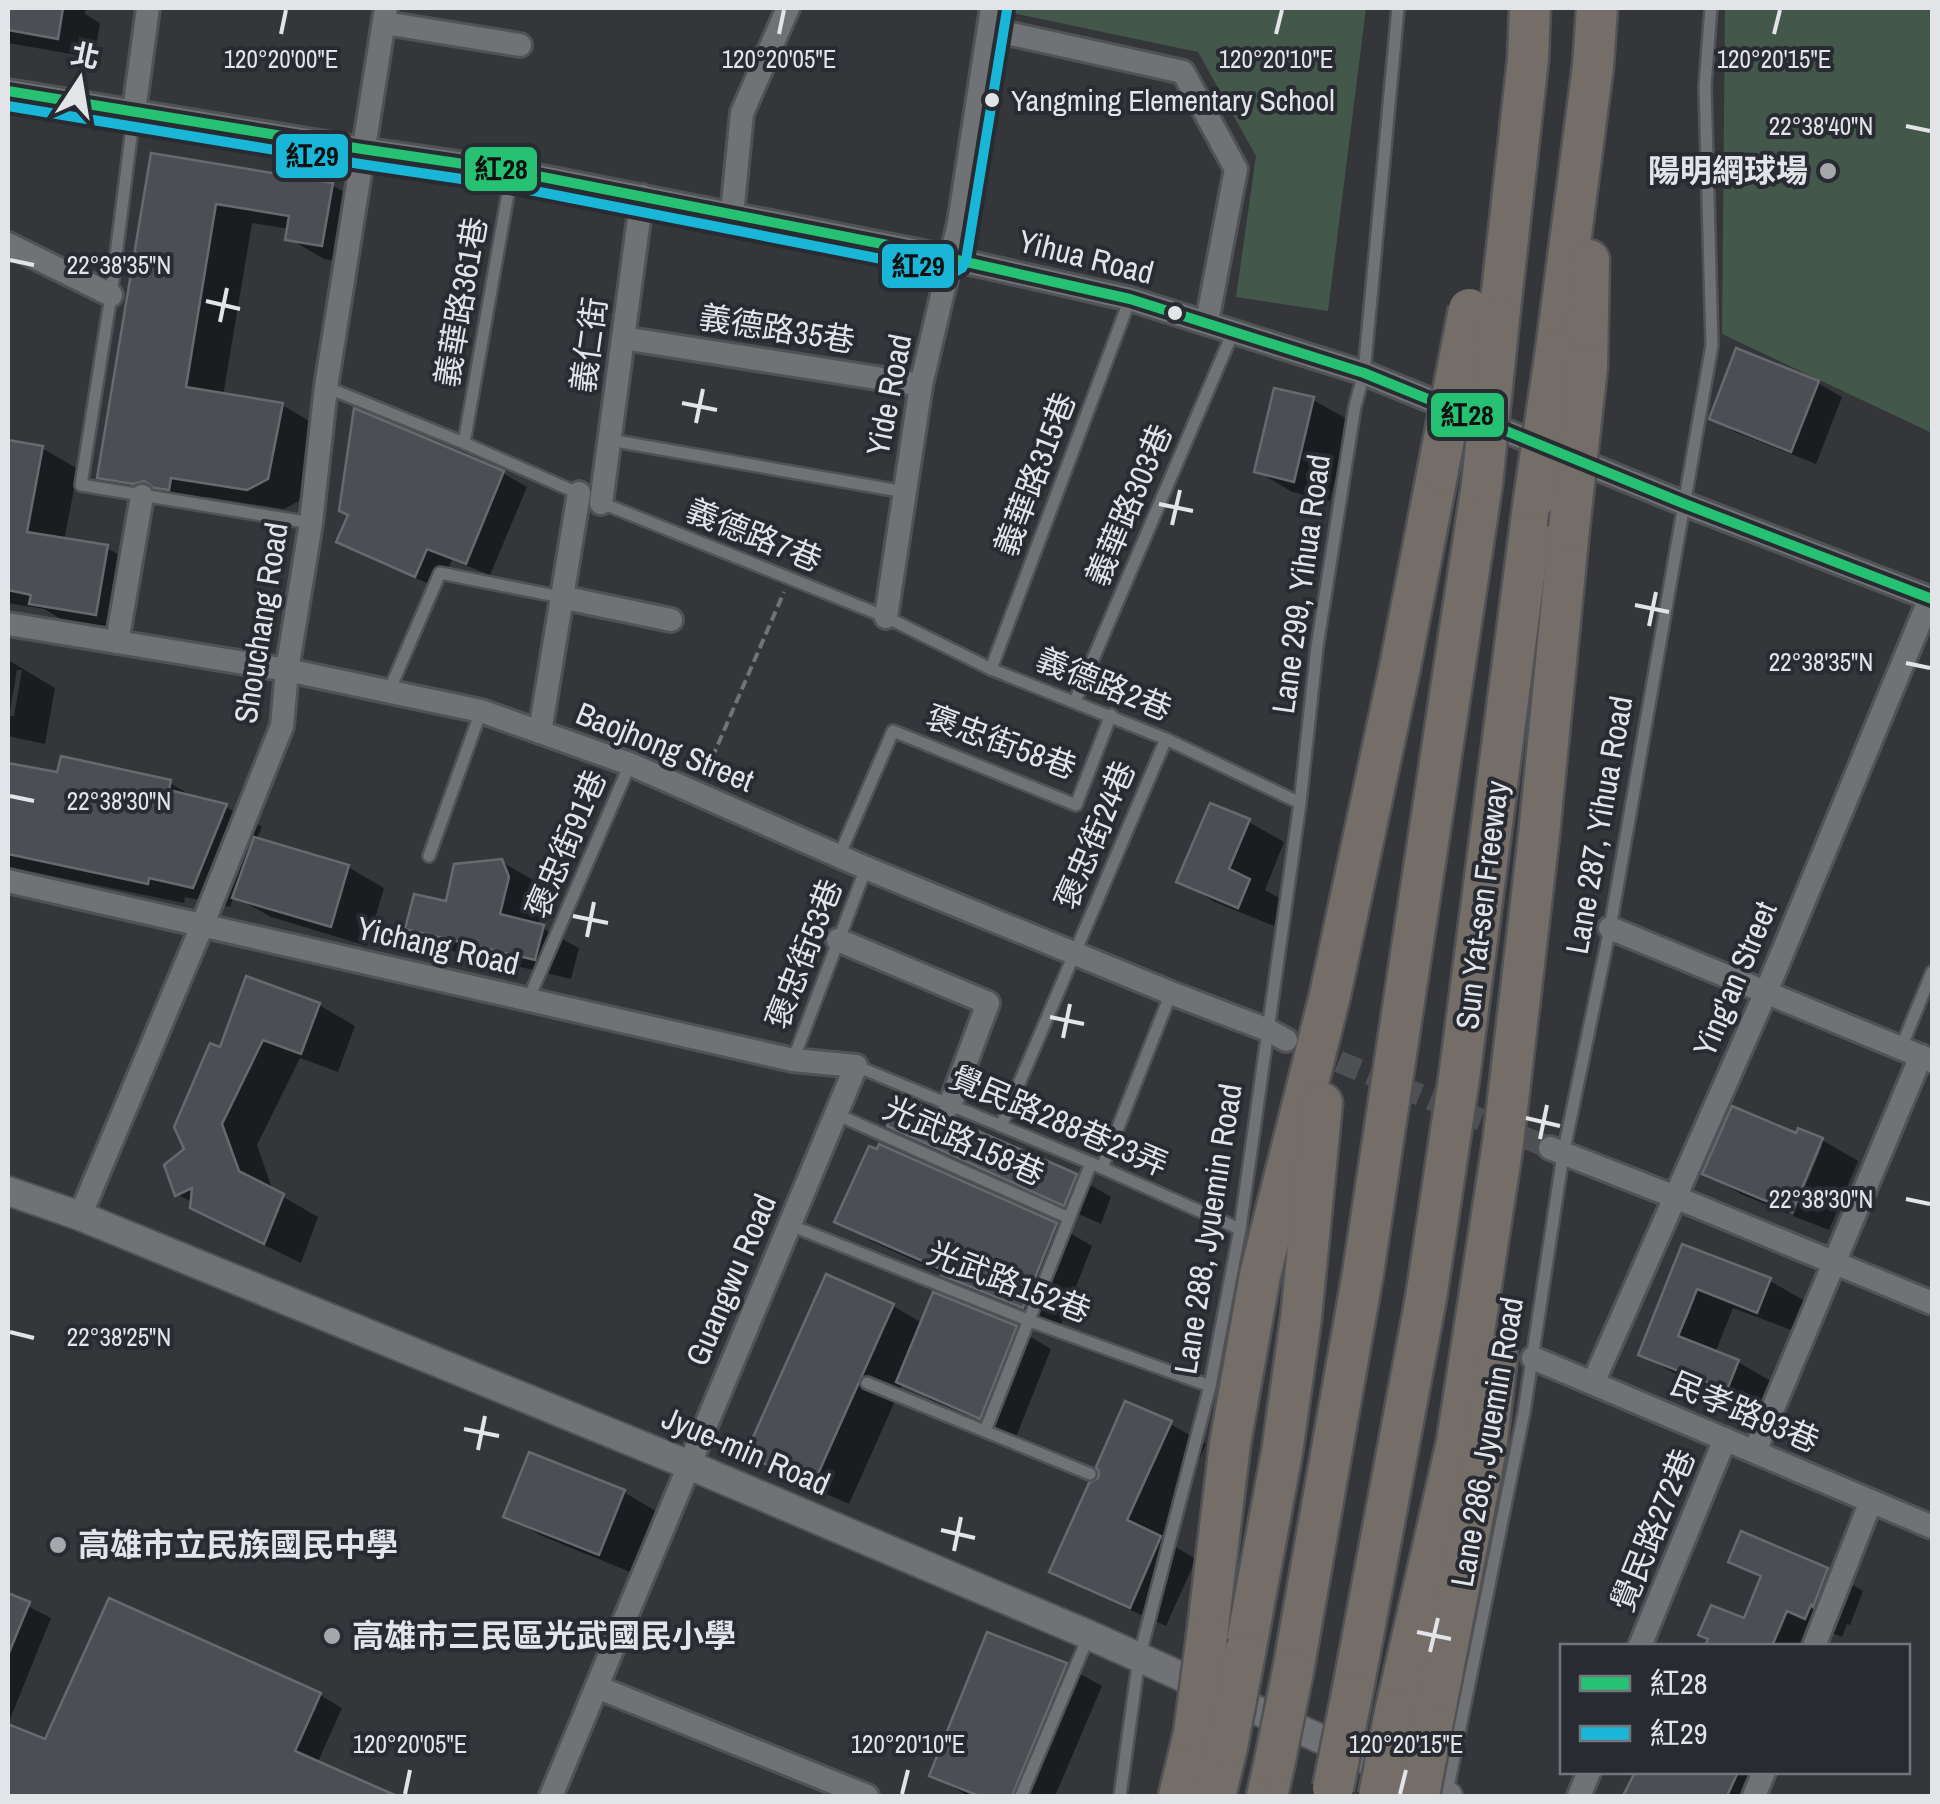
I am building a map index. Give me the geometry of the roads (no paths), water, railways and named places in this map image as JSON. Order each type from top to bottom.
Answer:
[{"type":"highway","name":"Sun Yat-sen Freeway","points":[[1270,1781],[1363,1273],[1482,484],[1484,314],[1528,58],[1530,8]]},
{"type":"highway","points":[[1380,1796],[1413,1720],[1486,1448],[1508,1263],[1503,1143],[1568,529],[1572,359],[1597,8]]},
{"type":"highway","points":[[1215,1796],[1207,1636],[1230,1444],[1260,1275],[1330,994],[1438,470],[1484,314]]},
{"type":"highway","name":"Sun Yat-sen Freeway","points":[[1332,1792],[1426,1298],[1455,1109],[1534,499],[1572,359]]},
{"type":"highway","points":[[1179,1796],[1210,1740],[1244,1652],[1282,1452],[1301,1318],[1330,994]]},
{"type":"highway","points":[[1413,1720],[1420,1796]]},
{"type":"street","points":[[134,111],[148,8]]},
{"type":"street","points":[[732,214],[742,113],[788,8]]},
{"type":"street","points":[[385,15],[520,45]]},
{"type":"street","name":"Shouchang Road","points":[[80,1216],[282,726],[326,386],[385,15]]},
{"type":"street","points":[[991,18],[1183,72],[1236,169],[1208,322]]},
{"type":"street","name":"Yide Road","points":[[886,617],[921,385],[951,258],[991,18]]},
{"type":"street","name":"Yihua Road","points":[[8,91],[512,170],[951,258],[1130,299],[1364,373],[1685,504],[1931,598]]},
{"type":"street","name":"義仁街","points":[[601,503],[642,196]]},
{"type":"street","points":[[8,244],[111,294]]},
{"type":"street","name":"義德路35巷","points":[[623,338],[921,385]]},
{"type":"street","points":[[540,732],[578,493]]},
{"type":"street","points":[[117,642],[142,496]]},
{"type":"street","points":[[562,597],[671,620]]},
{"type":"street","name":"Ying'an Street","points":[[1593,1383],[1766,992],[1931,598]]},
{"type":"street","name":"Baojhong Street","points":[[8,624],[287,670],[481,711],[630,764],[866,868],[1277,1035]]},
{"type":"street","name":"Yichang Road","points":[[8,881],[792,1060],[856,1066]]},
{"type":"street","points":[[1610,928],[1918,1055],[1755,1452]]},
{"type":"street","points":[[838,940],[988,1003],[950,1104]]},
{"type":"street","name":"Guangwu Road","points":[[552,1796],[856,1066]]},
{"type":"street","points":[[1556,1152],[1675,1196],[1932,1303]]},
{"type":"street","name":"Jyue-min Road","points":[[8,1191],[80,1216],[690,1465],[1089,1635],[1447,1796]]},
{"type":"street","name":"民孝路93巷","points":[[1532,1358],[1932,1526]]},
{"type":"street","name":"覺民路272巷","points":[[1641,1644],[1725,1439]]},
{"type":"street","points":[[1815,1644],[1872,1500]]},
{"type":"street","points":[[597,1687],[867,1796]]},
{"type":"lane","name":"Lane 299, Yihua Road","points":[[1300,804],[1317,647],[1355,406],[1364,373],[1398,8]]},
{"type":"lane","name":"Lane 287, Yihua Road","points":[[1556,1152],[1610,928],[1712,345],[1704,86],[1711,8]]},
{"type":"lane","points":[[134,111],[81,486],[311,523]]},
{"type":"lane","name":"義華路361巷","points":[[464,442],[512,170]]},
{"type":"lane","name":"義華路315巷","points":[[991,669],[1130,299]]},
{"type":"lane","name":"義華路303巷","points":[[1075,701],[1234,332]]},
{"type":"lane","name":"義華路361巷","points":[[326,386],[601,503]]},
{"type":"lane","points":[[610,440],[905,492]]},
{"type":"lane","name":"義德路7巷","points":[[601,503],[886,617]]},
{"type":"lane","points":[[389,692],[440,573],[562,597]]},
{"type":"lane","name":"義德路2巷","points":[[886,617],[991,669],[1166,738],[1300,804]]},
{"type":"lane","points":[[429,856],[481,711]]},
{"type":"lane","name":"褒忠街58巷","points":[[839,856],[893,732],[1076,805],[1111,715]]},
{"type":"lane","name":"褒忠街24巷","points":[[1002,1126],[1166,738]]},
{"type":"lane","name":"褒忠街91巷","points":[[528,1000],[630,764]]},
{"type":"lane","name":"Lane 288, Jyuemin Road","points":[[1120,1796],[1139,1658],[1210,1386],[1277,1035],[1300,804]]},
{"type":"lane","name":"褒忠街53巷","points":[[792,1060],[866,868]]},
{"type":"lane","points":[[1918,1055],[1932,972]]},
{"type":"lane","points":[[985,1431],[1069,1218],[1097,1166],[1171,993]]},
{"type":"lane","name":"覺民路288巷23弄","points":[[856,1066],[1240,1229]]},
{"type":"lane","name":"光武路158巷","points":[[836,1114],[1069,1218]]},
{"type":"lane","name":"Lane 286, Jyuemin Road","points":[[1447,1796],[1520,1432],[1556,1152]]},
{"type":"lane","name":"光武路152巷","points":[[790,1225],[1030,1322],[1210,1386]]},
{"type":"lane","points":[[867,1383],[1090,1474]]},
{"type":"lane","points":[[1021,1796],[1089,1635]]},
{"type":"tunnel","points":[[1308,1049],[1550,1148]]},
{"type":"place","name":"Yangming Elementary School","points":[[992,100]]},
{"type":"place","name":"陽明網球場","points":[[1828,171]]},
{"type":"place","name":"高雄市立民族國民中學","points":[[58,1545]]},
{"type":"place","name":"高雄市三民區光武國民小學","points":[[332,1636]]}]
